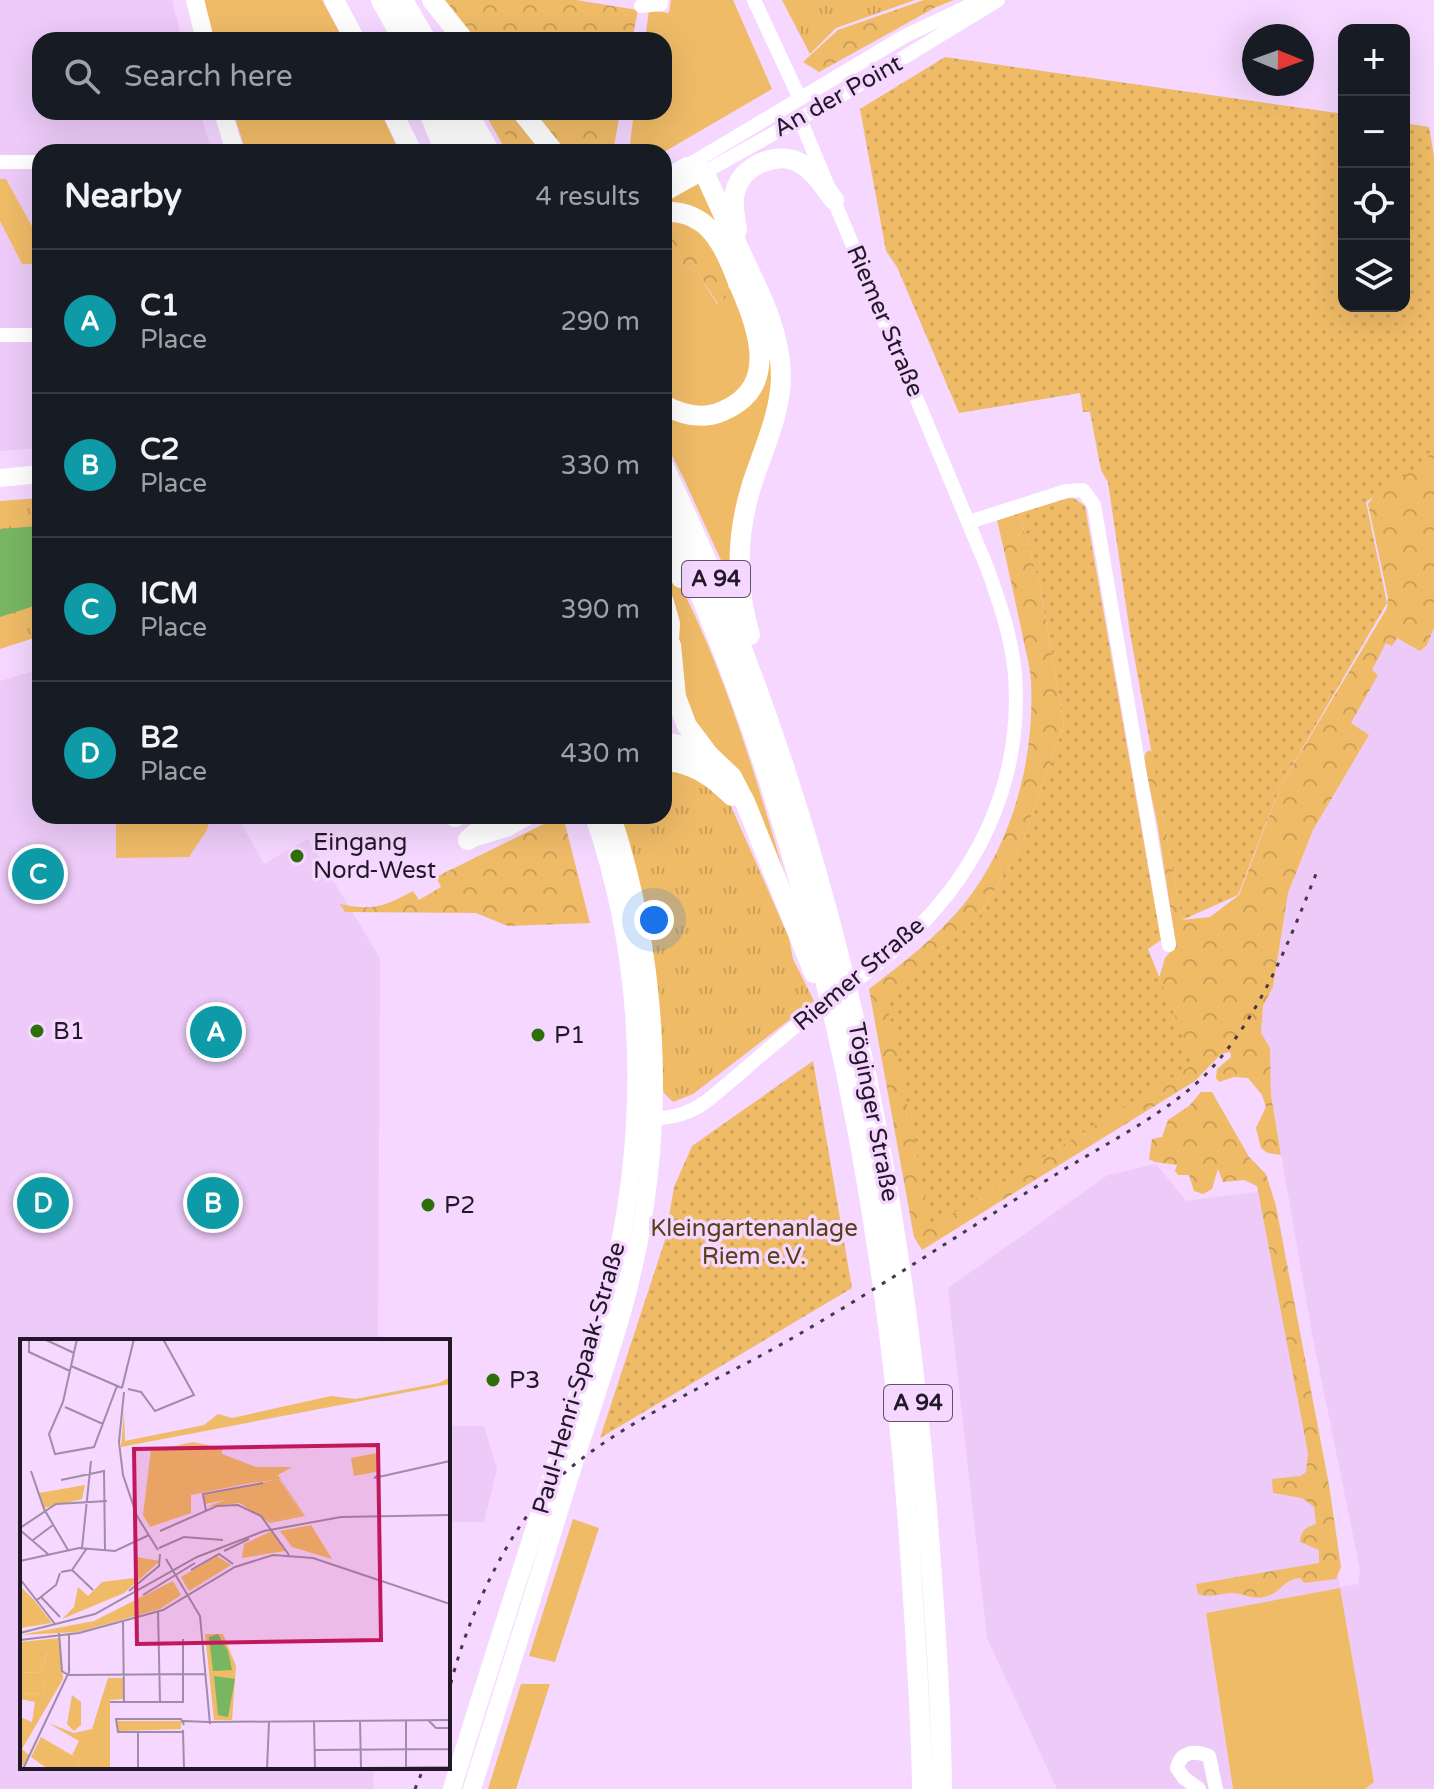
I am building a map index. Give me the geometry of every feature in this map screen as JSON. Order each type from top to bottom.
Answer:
[{"type":"highway","points":[[334,0],[351,32]]},
{"type":"highway","points":[[381,0],[397,32]]},
{"type":"highway","points":[[403,0],[421,32]]},
{"type":"highway","points":[[432,0],[458,32]]},
{"type":"highway","points":[[396,120],[408,144]]},
{"type":"highway","points":[[432,120],[442,144]]},
{"type":"highway","points":[[450,120],[463,144]]},
{"type":"highway","points":[[472,120],[485,144]]},
{"type":"highway","points":[[528,120],[548,144]]},
{"type":"highway","points":[[741,253],[734,198],[738,184],[753,167],[772,159],[797,161],[818,178],[834,200]]},
{"type":"highway","points":[[696,169],[741,253],[769,315],[779,355],[781,378],[776,412],[740,533],[739,579],[761,694]]},
{"type":"highway","points":[[672,212],[693,217],[713,233],[753,318],[760,350],[753,383],[740,401],[712,415],[696,416],[672,409]]},
{"type":"highway","name":"Töginger Straße","points":[[672,484],[726,602],[793,787],[843,967],[868,1076],[891,1203],[921,1433],[934,1592],[942,1789]]},
{"type":"highway","name":"Töginger Straße","points":[[672,531],[712,620],[784,825],[817,942],[840,1040],[871,1206],[898,1399],[916,1642],[922,1789]]},
{"type":"highway","points":[[672,562],[712,620]]},
{"type":"highway","points":[[672,655],[676,697],[687,726],[709,755],[732,777],[754,823],[840,1040]]},
{"type":"highway","points":[[672,744],[709,755]]},
{"type":"highway","points":[[672,761],[686,763],[708,773],[754,823]]},
{"type":"highway","points":[[468,840],[486,824]]},
{"type":"main road","points":[[195,0],[203,32]]},
{"type":"main road","points":[[225,120],[233,144]]},
{"type":"main road","name":"An der Point","points":[[672,176],[696,169]]},
{"type":"main road","points":[[0,478],[32,475]]},
{"type":"main road","points":[[468,840],[513,824]]},
{"type":"main road","name":"Paul-Henri-Spaak-Straße","points":[[472,1789],[625,1303],[648,1183],[630,973],[616,895],[596,824]]},
{"type":"main road","name":"Paul-Henri-Spaak-Straße","points":[[452,1789],[607,1299],[644,1120],[653,1037],[647,969],[632,884],[614,824]]},
{"type":"street","points":[[641,6],[661,4],[661,0]]},
{"type":"street","points":[[754,0],[800,99],[796,118]]},
{"type":"street","name":"An der Point","points":[[672,188],[696,169],[769,126],[800,99],[905,36],[981,0]]},
{"type":"street","name":"An der Point","points":[[769,126],[796,118],[911,55],[998,0]]},
{"type":"street","name":"An der Point","points":[[800,99],[811,100],[885,56],[971,16]]},
{"type":"street","name":"Riemer Straße","points":[[644,1120],[677,1116],[706,1102],[801,1022],[892,952],[923,922],[966,871],[994,815],[1011,757],[1015,705],[1011,644],[988,570],[834,200],[796,118]]},
{"type":"street","points":[[0,162],[32,162]]},
{"type":"street","points":[[0,335],[32,335]]},
{"type":"street","points":[[969,522],[1066,491],[1083,490],[1094,505],[1169,945]]},
{"type":"street","points":[[1199,1789],[1184,1778],[1177,1768],[1179,1759],[1186,1754],[1200,1752],[1209,1756],[1216,1789]]},
{"type":"shaded area","points":[[0,0],[172,0],[180,32],[32,32],[32,120],[202,120],[210,144],[32,144],[32,449],[0,451]]},
{"type":"shaded area","points":[[32,527],[32,607],[0,617],[0,529]]},
{"type":"shaded area","points":[[1434,628],[1434,1789],[1365,1789],[1374,1782],[1340,1588],[1206,1613],[1233,1789],[1057,1789],[987,1638],[948,1288],[1108,1175],[1156,1164],[1186,1201],[1264,1191],[1340,1587],[1358,1584],[1360,1570],[1312,1333],[1271,1095],[1270,1048],[1261,1033],[1263,1006],[1273,987],[1288,893],[1313,830],[1369,735],[1351,723],[1377,675],[1371,671],[1386,643],[1397,638],[1421,648],[1427,645]]},
{"type":"shaded area","points":[[32,671],[32,824],[242,824],[264,864],[308,839],[380,958],[378,1339],[20,1339],[20,1769],[374,1769],[373,1789],[0,1789],[0,681]]},
{"type":"shaded area","points":[[450,1426],[484,1426],[497,1469],[484,1522],[450,1522]]},
{"type":"green space","points":[[204,0],[322,0],[340,32],[212,32]]},
{"type":"green space","points":[[444,0],[576,0],[638,10],[634,32],[470,32]]},
{"type":"green space","points":[[671,0],[733,0],[772,89],[672,147],[672,144],[630,144],[633,120],[672,120],[672,32],[646,32],[649,10],[669,13]]},
{"type":"green space","points":[[782,0],[915,0],[836,28],[810,54]]},
{"type":"green space","points":[[924,0],[954,0],[819,72],[803,62],[838,30]]},
{"type":"green space","points":[[945,57],[1338,113],[1338,312],[1410,312],[1410,124],[1429,127],[1434,157],[1434,446],[1426,461],[1366,502],[1387,603],[1281,785],[1238,895],[1182,920],[1130,633],[1108,482],[1101,470],[1090,412],[1083,412],[1080,393],[959,413],[897,267],[886,251],[860,109]]},
{"type":"green space","points":[[236,120],[385,120],[395,144],[243,144]]},
{"type":"green space","points":[[489,120],[497,120],[511,144],[502,144]]},
{"type":"green space","points":[[497,120],[510,120],[531,144],[511,144]]},
{"type":"green space","points":[[510,120],[521,120],[540,144],[531,144]]},
{"type":"green space","points":[[540,120],[619,120],[614,144],[560,144]]},
{"type":"green space","points":[[0,179],[6,179],[32,226],[32,264],[22,264],[0,221]]},
{"type":"green space","points":[[697,183],[705,190],[772,354],[774,387],[735,591],[672,456],[672,417],[691,424],[762,386],[725,242],[672,212],[672,197]]},
{"type":"green space","points":[[672,219],[687,220],[697,226],[722,260],[728,287],[738,298],[755,364],[744,388],[729,403],[689,411],[672,402],[672,258],[698,273],[717,304],[725,299],[672,233]]},
{"type":"green space","points":[[672,231],[698,245],[724,275],[726,298],[718,304],[698,273],[672,258]]},
{"type":"green space","points":[[1434,416],[1434,628],[1427,645],[1420,651],[1397,638],[1392,646],[1386,643],[1372,670],[1378,675],[1351,723],[1369,735],[1313,830],[1288,893],[1273,987],[1263,1006],[1261,1033],[1270,1048],[1271,1095],[1281,1155],[1268,1153],[1261,1148],[1256,1128],[1266,1107],[1262,1095],[1248,1078],[1234,1077],[1219,1082],[1216,1078],[1217,1069],[1231,1057],[1230,1052],[1221,1054],[1195,1081],[922,1250],[914,1237],[869,989],[931,939],[964,904],[996,854],[1017,798],[1029,740],[1031,681],[997,520],[1019,513],[1040,586],[1064,725],[1020,848],[979,916],[886,998],[1193,1064],[1159,978],[1165,958],[1176,945],[1145,754],[1149,750],[1152,752],[1182,920],[1210,917],[1239,895],[1281,785],[1387,608],[1388,598],[1368,504]]},
{"type":"green space","points":[[1072,497],[1085,506],[1161,940],[1148,949],[1194,1064],[931,1227],[886,997],[979,916],[1020,848],[1064,725],[1040,586],[1019,513]]},
{"type":"green space","points":[[32,499],[32,639],[0,649],[0,501]]},
{"type":"green space","points":[[672,570],[705,638],[738,725],[793,904],[714,750],[690,717],[681,696]]},
{"type":"green space","points":[[672,769],[701,780],[731,806],[789,938],[793,959],[814,1001],[693,1094],[673,1102],[664,1093],[620,824],[672,824]]},
{"type":"green space","points":[[116,824],[208,824],[189,857],[116,858]]},
{"type":"green space","points":[[544,824],[565,824],[590,923],[508,926],[476,913],[345,912],[340,904],[378,906],[413,891],[419,900],[441,887],[436,877]]},
{"type":"green space","name":"Kleingartenanlage Riem e.V.","points":[[813,1061],[852,1288],[600,1438],[665,1240],[674,1187],[692,1146]]},
{"type":"green space","points":[[1201,1092],[1212,1092],[1249,1157],[1266,1174],[1276,1206],[1329,1485],[1341,1567],[1336,1579],[1304,1583],[1300,1578],[1294,1579],[1262,1597],[1235,1593],[1202,1595],[1198,1594],[1196,1584],[1319,1563],[1319,1550],[1300,1542],[1305,1530],[1316,1524],[1314,1507],[1302,1498],[1273,1493],[1272,1479],[1301,1476],[1306,1472],[1308,1453],[1257,1186],[1244,1180],[1223,1182],[1218,1169],[1212,1189],[1203,1194],[1194,1191],[1189,1175],[1178,1175],[1175,1171],[1177,1165],[1149,1159],[1152,1139],[1162,1137],[1168,1120],[1189,1106]]},
{"type":"green space","points":[[573,1519],[599,1528],[555,1662],[529,1656]]},
{"type":"green space","points":[[1340,1588],[1374,1782],[1365,1789],[1233,1789],[1206,1613]]},
{"type":"green space","points":[[521,1684],[550,1684],[516,1789],[488,1789]]},
{"type":"railway","points":[[450,1688],[466,1634],[495,1569],[512,1538],[552,1485],[575,1464],[629,1427],[833,1314],[1136,1127],[1194,1085],[1228,1048],[1259,1002],[1284,952],[1316,874]]},
{"type":"railway","points":[[415,1789],[423,1769]]},
{"type":"place","name":"Eingang Nord-West","points":[[297,856]]},
{"type":"place","name":"ICM","points":[[38,874]]},
{"type":"place","name":"B1","points":[[37,1031]]},
{"type":"place","name":"C1","points":[[216,1032]]},
{"type":"place","name":"P1","points":[[538,1035]]},
{"type":"place","name":"B2","points":[[43,1203]]},
{"type":"place","name":"C2","points":[[213,1203]]},
{"type":"place","name":"P2","points":[[428,1205]]},
{"type":"place","name":"P3","points":[[493,1380]]}]
